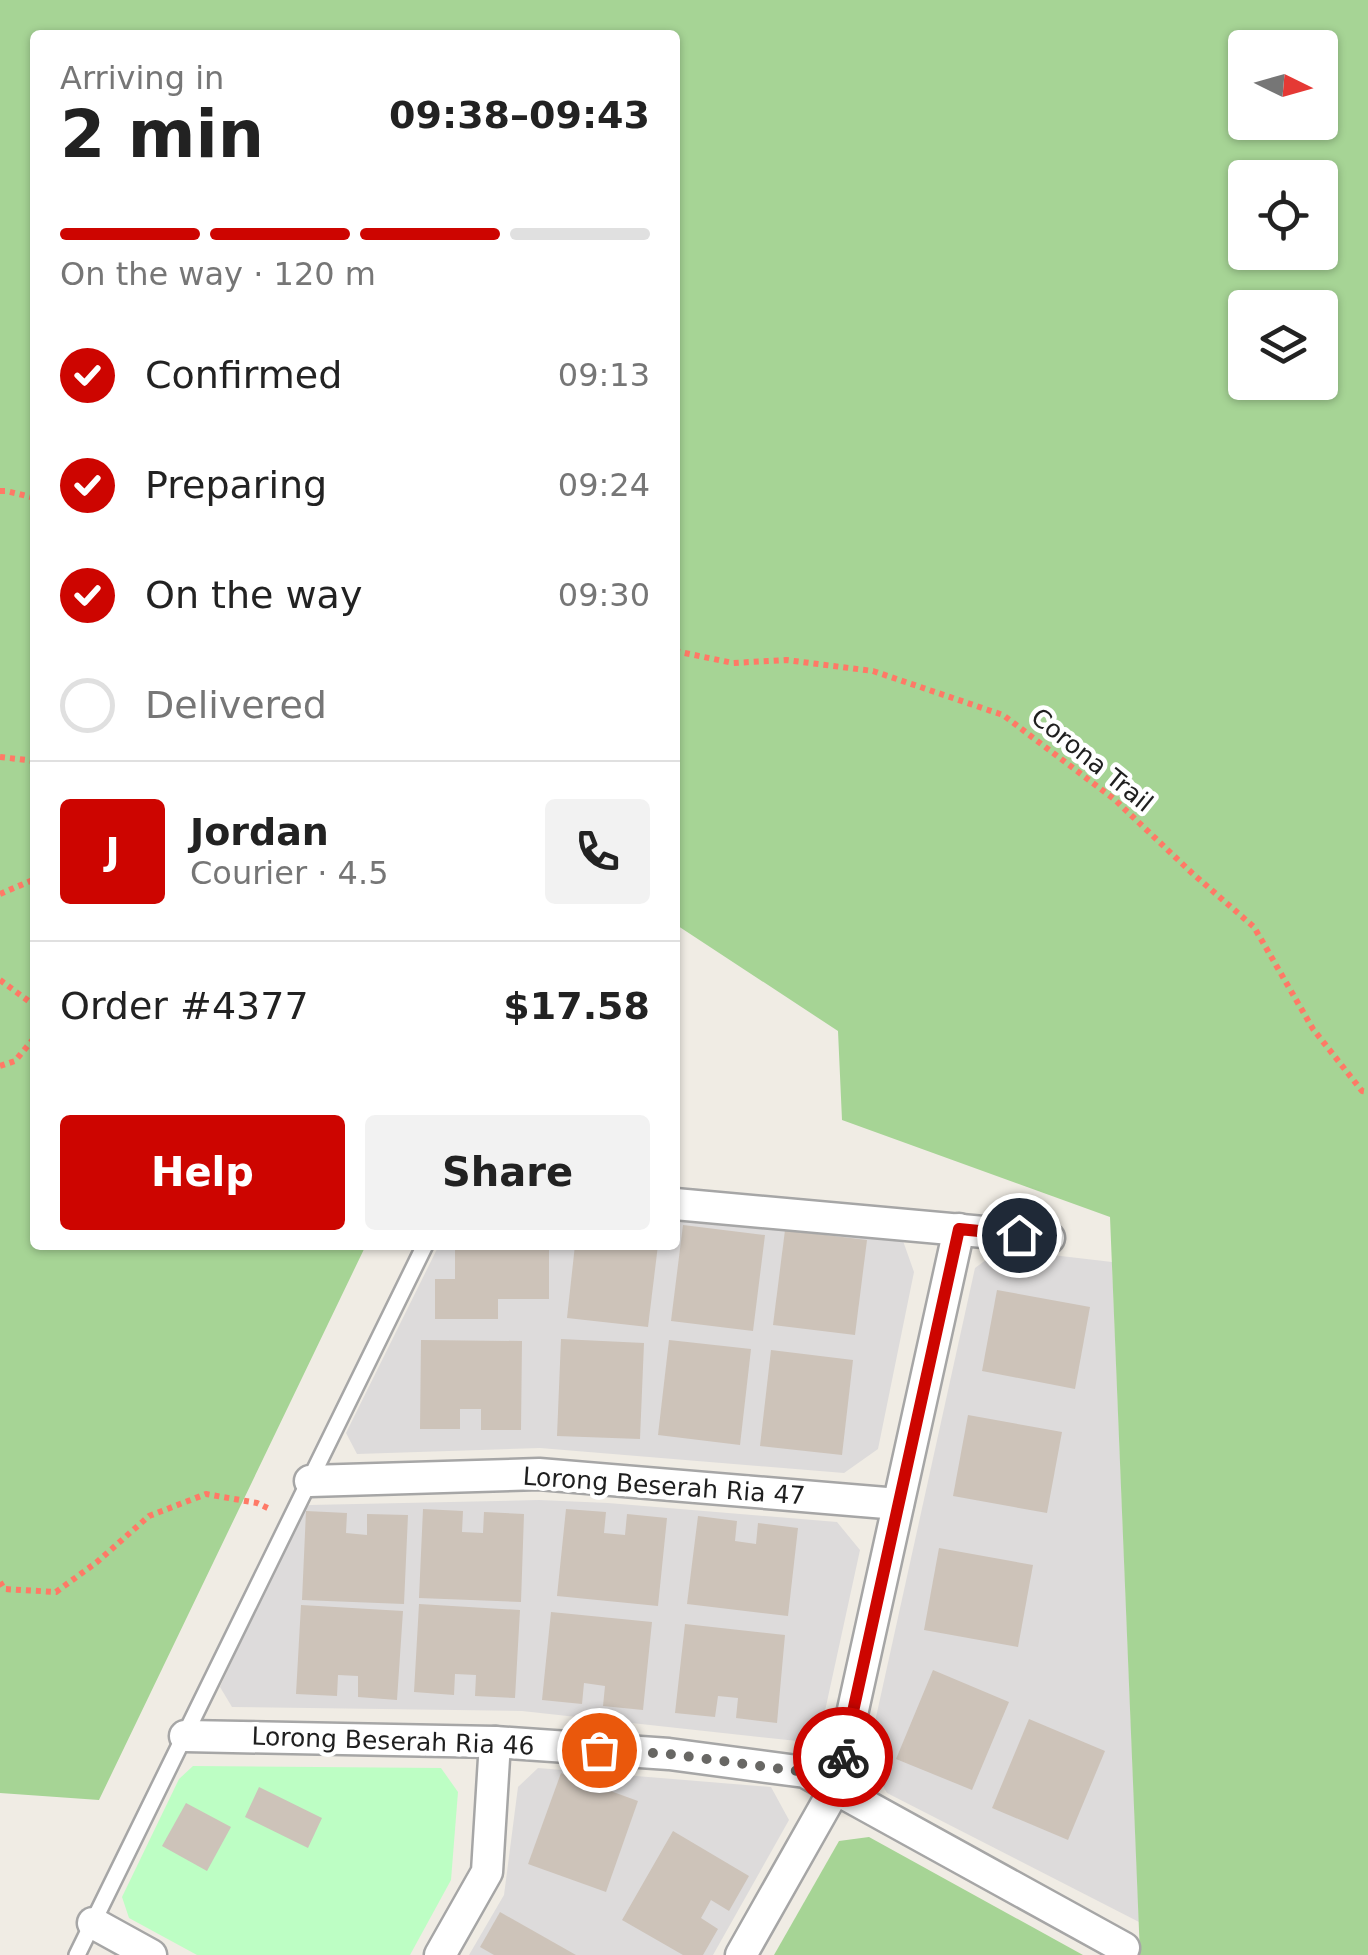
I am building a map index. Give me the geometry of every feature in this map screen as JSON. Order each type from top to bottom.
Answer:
[{"type":"street","points":[[680,1204],[1049,1238]]},
{"type":"street","points":[[741,1955],[836,1788],[959,1229]]},
{"type":"street","name":"Lorong Beserah Ria 47","points":[[310,1481],[540,1474],[898,1504]]},
{"type":"street","name":"Lorong Beserah Ria 46","points":[[184,1736],[495,1742],[669,1754],[805,1772],[1124,1948]]},
{"type":"street","points":[[440,1955],[487,1872],[495,1742]]},
{"type":"street","points":[[93,1923],[151,1955]]},
{"type":"lane","points":[[78,1955],[423,1250]]},
{"type":"path","points":[[0,492],[30,497]]},
{"type":"path","name":"Corona Trail","points":[[680,651],[732,663],[786,660],[873,671],[1002,715],[1114,799],[1254,926],[1314,1030],[1362,1091],[1368,1092]]},
{"type":"path","points":[[0,757],[30,760]]},
{"type":"path","points":[[0,894],[30,881]]},
{"type":"path","points":[[0,980],[30,1003]]},
{"type":"path","points":[[0,1066],[16,1062],[30,1044]]},
{"type":"path","points":[[0,1582],[4,1589],[56,1592],[149,1516],[206,1494],[257,1503],[291,1518]]},
{"type":"shaded area","points":[[680,1221],[760,1224],[902,1238],[914,1272],[878,1449],[844,1473],[540,1448],[357,1454],[346,1433],[437,1250],[680,1250]]},
{"type":"shaded area","points":[[1001,1249],[1112,1262],[1139,1922],[887,1793],[867,1758],[975,1268]]},
{"type":"shaded area","points":[[539,1500],[837,1522],[860,1550],[823,1720],[797,1741],[522,1711],[232,1707],[220,1687],[298,1518],[309,1505]]},
{"type":"shaded area","points":[[538,1768],[771,1787],[789,1820],[713,1955],[469,1955],[504,1895],[518,1787]]},
{"type":"green space","points":[[0,0],[1368,0],[1368,1955],[1140,1955],[1110,1217],[842,1120],[838,1031],[680,927],[680,30],[30,30],[30,1250],[364,1250],[99,1800],[0,1793]]},
{"type":"green space","points":[[193,1766],[441,1768],[458,1792],[451,1880],[410,1955],[197,1955],[129,1918],[122,1897],[179,1779]]},
{"type":"green space","points":[[869,1837],[1083,1955],[774,1955],[839,1841]]},
{"type":"building","points":[[683,1225],[765,1235],[753,1331],[671,1321]]},
{"type":"building","points":[[785,1230],[867,1240],[855,1335],[773,1325]]},
{"type":"building","points":[[455,1250],[549,1250],[549,1299],[498,1299],[498,1319],[435,1319],[435,1279],[455,1279]]},
{"type":"building","points":[[574,1250],[657,1250],[648,1327],[567,1318]]},
{"type":"building","points":[[997,1290],[1090,1307],[1075,1389],[982,1371]]},
{"type":"building","points":[[561,1339],[644,1343],[640,1439],[557,1436]]},
{"type":"building","points":[[421,1340],[522,1341],[521,1430],[481,1430],[481,1409],[460,1409],[460,1429],[420,1429]]},
{"type":"building","points":[[669,1340],[751,1349],[740,1445],[658,1435]]},
{"type":"building","points":[[771,1350],[853,1360],[842,1455],[760,1446]]},
{"type":"building","points":[[968,1415],[1062,1432],[1047,1513],[953,1496]]},
{"type":"building","points":[[423,1509],[463,1511],[462,1532],[483,1533],[484,1512],[524,1514],[521,1602],[419,1598]]},
{"type":"building","points":[[566,1509],[606,1512],[604,1533],[625,1535],[627,1514],[667,1518],[658,1606],[557,1596]]},
{"type":"building","points":[[306,1511],[347,1513],[346,1533],[367,1535],[367,1514],[408,1515],[404,1604],[302,1600]]},
{"type":"building","points":[[698,1516],[737,1521],[735,1541],[756,1544],[758,1523],[798,1528],[788,1616],[687,1604]]},
{"type":"building","points":[[939,1548],[1033,1565],[1018,1647],[924,1630]]},
{"type":"building","points":[[419,1604],[520,1610],[515,1698],[475,1696],[476,1675],[455,1674],[454,1695],[414,1692]]},
{"type":"building","points":[[301,1605],[403,1611],[397,1700],[358,1697],[358,1676],[338,1675],[337,1696],[296,1694]]},
{"type":"building","points":[[551,1612],[652,1622],[643,1710],[603,1706],[605,1686],[584,1683],[582,1704],[542,1700]]},
{"type":"building","points":[[685,1624],[785,1635],[777,1723],[736,1718],[738,1698],[718,1696],[715,1717],[675,1713]]},
{"type":"building","points":[[933,1670],[1009,1702],[972,1790],[896,1759]]},
{"type":"building","points":[[1029,1719],[1105,1751],[1068,1840],[992,1808]]},
{"type":"building","points":[[561,1773],[638,1801],[606,1892],[528,1864]]},
{"type":"building","points":[[259,1787],[322,1818],[308,1848],[245,1817]]},
{"type":"building","points":[[186,1803],[231,1827],[207,1871],[162,1846]]},
{"type":"building","points":[[673,1831],[749,1876],[729,1911],[711,1900],[701,1918],[718,1929],[703,1955],[683,1955],[622,1920]]},
{"type":"building","points":[[500,1912],[576,1955],[494,1955],[480,1947]]},
{"type":"way so far","points":[[599,1750],[669,1754],[805,1772],[836,1788],[843,1757]]},
{"type":"route","points":[[843,1757],[959,1229],[1019,1235]]}]
